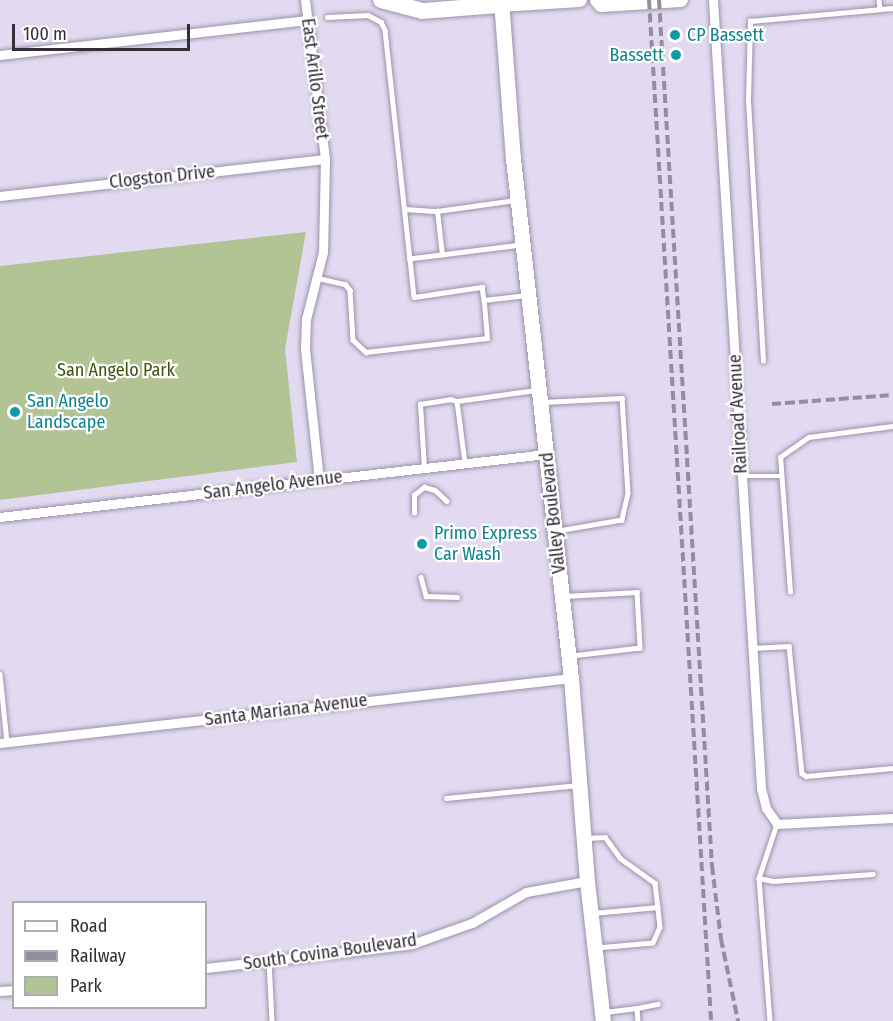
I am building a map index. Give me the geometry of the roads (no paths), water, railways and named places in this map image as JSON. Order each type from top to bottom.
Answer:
[{"type":"highway","points":[[381,0],[423,11],[500,2]]},
{"type":"main road","points":[[500,2],[580,0]]},
{"type":"main road","points":[[597,0],[602,5],[681,0]]},
{"type":"main road","name":"Valley Boulevard","points":[[500,2],[518,199],[569,657],[587,881],[602,1017]]},
{"type":"street","name":"East Arillo Street","points":[[305,0],[325,159],[323,252],[306,318],[304,349],[319,480]]},
{"type":"street","name":"Railroad Avenue","points":[[713,0],[761,788],[766,808],[777,824]]},
{"type":"street","points":[[0,55],[307,20]]},
{"type":"street","name":"Clogston Drive","points":[[0,196],[325,159]]},
{"type":"street","name":"San Angelo Avenue","points":[[0,517],[546,454]]},
{"type":"street","name":"Santa Mariana Avenue","points":[[4,743],[571,678]]},
{"type":"street","points":[[777,824],[893,818]]},
{"type":"street","name":"South Covina Boulevard","points":[[207,968],[412,944],[472,923],[526,891],[587,881]]},
{"type":"lane","points":[[879,0],[880,9]]},
{"type":"lane","points":[[763,361],[748,99],[750,21],[893,8]]},
{"type":"lane","points":[[318,278],[345,285],[350,290],[353,340],[366,352],[488,338],[482,287],[414,297],[385,30],[381,22],[368,15],[327,17]]},
{"type":"lane","points":[[405,209],[437,211],[518,199]]},
{"type":"lane","points":[[437,211],[441,255]]},
{"type":"lane","points":[[410,259],[524,244]]},
{"type":"lane","points":[[484,300],[530,295]]},
{"type":"lane","points":[[424,468],[420,404],[540,395],[622,398],[628,493],[622,520],[555,532]]},
{"type":"lane","points":[[457,401],[465,463]]},
{"type":"lane","points":[[790,592],[780,457],[809,437],[893,426]]},
{"type":"lane","points":[[742,476],[782,476]]},
{"type":"lane","points":[[414,513],[414,495],[424,487],[435,490],[447,501]]},
{"type":"lane","points":[[421,578],[426,596],[457,597]]},
{"type":"lane","points":[[562,596],[637,592],[640,648],[569,657]]},
{"type":"lane","points":[[752,648],[789,646],[802,773],[806,776],[893,768]]},
{"type":"lane","points":[[0,674],[4,743]]},
{"type":"lane","points":[[446,798],[580,785]]},
{"type":"lane","points":[[770,1021],[759,878],[777,824]]},
{"type":"lane","points":[[584,839],[605,837],[620,858],[655,884],[658,907],[660,927],[653,943],[595,948]]},
{"type":"lane","points":[[759,878],[773,881],[873,874]]},
{"type":"lane","points":[[591,913],[658,907]]},
{"type":"lane","points":[[269,960],[272,1021]]},
{"type":"lane","points":[[602,1017],[658,1004]]},
{"type":"lane","points":[[637,1008],[638,1021]]},
{"type":"railway","points":[[649,0],[711,1021]]},
{"type":"railway","points":[[659,0],[712,866],[721,939],[738,1021]]},
{"type":"railway","points":[[772,404],[893,395]]},
{"type":"place","name":"CP Bassett","points":[[675,35]]},
{"type":"place","name":"Bassett","points":[[676,55]]},
{"type":"place","name":"San Angelo Landscape","points":[[15,412]]},
{"type":"place","name":"Primo Express Car Wash","points":[[422,544]]},
{"type":"park label","name":"San Angelo Park","points":[[116,370]]}]
